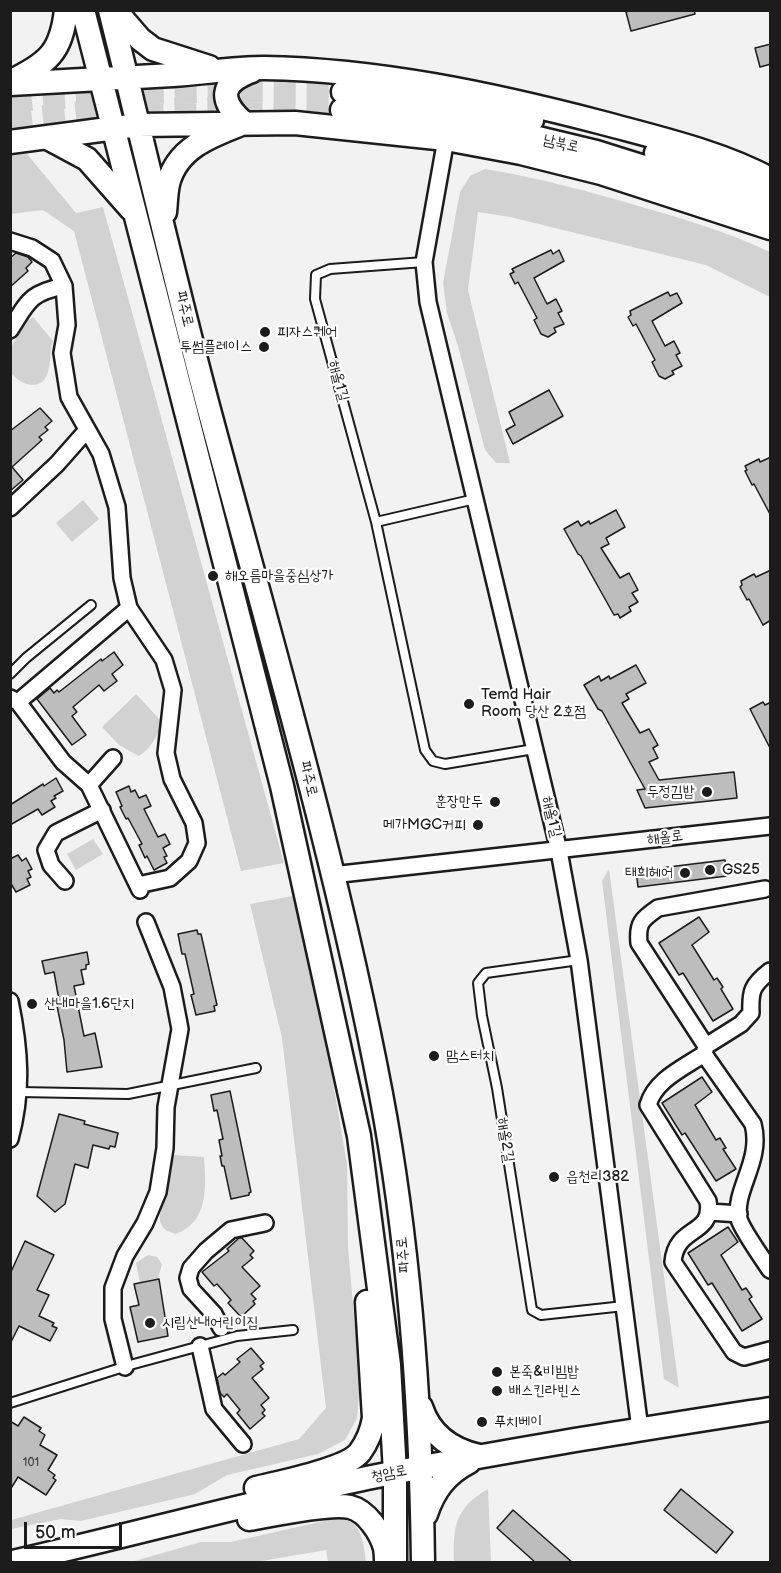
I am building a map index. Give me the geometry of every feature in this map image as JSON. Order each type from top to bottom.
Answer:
[{"type":"main road","points":[[10,83],[45,62],[56,50],[64,26],[66,10]]},
{"type":"main road","name":"파주로","points":[[83,10],[282,786],[359,1136],[389,1365],[395,1473],[395,1563]]},
{"type":"main road","name":"파주로","points":[[110,10],[207,402],[281,672],[350,944],[381,1096],[404,1244],[422,1468],[423,1563]]},
{"type":"main road","points":[[115,10],[140,39],[153,49],[225,71]]},
{"type":"main road","points":[[10,83],[127,78],[262,68],[350,73],[424,82],[502,98],[668,141],[754,170],[771,179]]},
{"type":"main road","points":[[244,123],[233,113],[226,97],[229,84],[236,77],[262,68]]},
{"type":"main road","name":"남북로","points":[[771,195],[653,152],[611,139],[523,118],[445,104],[343,101],[441,122],[521,135],[596,152],[669,176],[771,215]]},
{"type":"main road","points":[[164,228],[168,183],[180,158],[194,145],[244,123]]},
{"type":"main road","points":[[10,142],[138,125],[244,123],[295,123],[446,139],[520,153],[601,173],[771,228]]},
{"type":"main road","points":[[46,137],[87,159],[135,215]]},
{"type":"main road","points":[[209,1514],[242,1492],[337,1467],[359,1454],[371,1433],[374,1418],[363,1245],[367,1196]]},
{"type":"main road","points":[[415,1389],[424,1415],[434,1431],[448,1445],[463,1453],[481,1456]]},
{"type":"main road","name":"청암로","points":[[13,1563],[209,1514],[395,1473],[481,1456],[771,1409]]},
{"type":"main road","points":[[423,1537],[431,1498],[441,1483],[452,1472],[481,1456]]},
{"type":"main road","points":[[209,1514],[244,1520],[317,1508],[349,1506],[360,1511],[373,1524],[385,1548],[386,1563]]},
{"type":"street","name":"해올1길","points":[[446,139],[424,262],[428,302],[559,850]]},
{"type":"street","points":[[10,241],[32,248],[52,261],[64,286],[67,325],[62,352],[69,397],[101,454],[117,507],[122,578],[129,608],[164,660],[173,690],[166,753],[172,779],[194,823],[197,843],[189,861],[170,878],[139,887],[89,784],[63,762],[14,700],[129,608]]},
{"type":"street","points":[[10,330],[26,304],[44,290],[64,286]]},
{"type":"street","points":[[10,508],[57,464],[87,430]]},
{"type":"street","points":[[89,784],[112,758]]},
{"type":"street","points":[[65,881],[51,865],[46,850],[56,833],[102,810]]},
{"type":"street","name":"해올로","points":[[332,875],[771,825]]},
{"type":"street","points":[[559,850],[579,960],[640,1429]]},
{"type":"street","points":[[765,888],[658,908],[645,917],[638,928],[639,943],[753,1124],[756,1136],[755,1151],[739,1206],[739,1220],[771,1270]]},
{"type":"street","points":[[125,1367],[113,1318],[113,1288],[125,1256],[145,1223],[158,1192],[165,1148],[166,1107],[180,1029],[172,987],[146,922]]},
{"type":"street","points":[[771,971],[757,981],[750,995],[751,1013],[741,1024],[660,1084],[651,1094],[648,1105],[708,1201],[710,1212],[703,1225],[682,1239],[674,1250],[673,1262],[734,1352],[744,1357],[771,1350]]},
{"type":"street","points":[[10,1001],[18,1037],[20,1092],[10,1139]]},
{"type":"street","points":[[710,1212],[739,1214]]},
{"type":"street","points":[[221,1328],[214,1314],[191,1289],[188,1278],[191,1268],[206,1251],[231,1230],[265,1223]]},
{"type":"street","points":[[200,1346],[213,1409],[243,1444]]},
{"type":"lane","name":"해올1길","points":[[424,262],[330,269],[316,275],[315,299],[376,522],[425,750],[433,761],[445,764],[534,749]]},
{"type":"lane","points":[[376,522],[475,499]]},
{"type":"lane","points":[[10,675],[26,658],[91,605]]},
{"type":"lane","name":"해올2길","points":[[579,960],[486,973],[478,984],[482,1016],[497,1088],[532,1310],[540,1316],[624,1306]]},
{"type":"lane","points":[[20,1092],[128,1094],[256,1068]]},
{"type":"lane","points":[[10,1403],[125,1367],[237,1336],[293,1330]]},
{"type":"shaded area","points":[[27,154],[76,213],[103,207],[284,863],[241,871],[74,231],[43,210],[11,214],[11,156]]},
{"type":"shaded area","points":[[485,169],[605,196],[693,222],[755,245],[770,252],[770,297],[706,265],[510,217],[478,212],[468,290],[510,463],[496,463],[485,450],[447,313],[443,283],[460,192],[470,176]]},
{"type":"shaded area","points":[[33,317],[53,341],[47,375],[39,384],[32,385],[20,381],[11,373],[11,347],[27,321]]},
{"type":"shaded area","points":[[83,500],[99,519],[72,542],[56,523]]},
{"type":"shaded area","points":[[136,694],[162,722],[154,741],[139,756],[119,745],[102,727]]},
{"type":"shaded area","points":[[93,839],[103,854],[76,870],[67,854]]},
{"type":"shaded area","points":[[609,869],[679,1388],[664,1379],[602,881]]},
{"type":"shaded area","points":[[293,896],[328,1054],[347,1164],[348,1247],[360,1384],[357,1418],[345,1440],[318,1454],[227,1475],[195,1494],[81,1521],[61,1519],[11,1529],[11,1520],[299,1439],[326,1408],[282,1038],[250,904]]},
{"type":"shaded area","points":[[174,1155],[204,1157],[205,1180],[200,1212],[195,1221],[176,1234],[164,1228],[160,1218]]},
{"type":"shaded area","points":[[148,1255],[157,1257],[162,1264],[158,1278],[140,1282],[136,1263]]},
{"type":"shaded area","points":[[488,1489],[491,1562],[454,1562],[454,1538],[458,1519],[469,1503]]},
{"type":"shaded area","points":[[333,1519],[347,1520],[360,1532],[366,1562],[328,1562],[326,1550],[256,1562],[131,1562],[201,1542],[231,1542]]},
{"type":"building","points":[[631,10],[694,10],[695,14],[631,31],[626,12]]},
{"type":"building","points":[[771,44],[771,64],[760,67],[755,48]]},
{"type":"building","points":[[551,250],[553,254],[559,250],[564,261],[534,278],[547,304],[556,299],[562,311],[558,313],[564,324],[554,328],[556,332],[548,337],[541,334],[534,320],[537,318],[518,282],[515,284],[510,274],[514,272],[512,269]]},
{"type":"building","points":[[16,253],[28,257],[32,262],[26,268],[28,271],[10,287],[10,258]]},
{"type":"building","points":[[668,292],[670,296],[677,293],[682,303],[652,321],[665,346],[674,341],[680,353],[676,355],[682,366],[672,371],[674,374],[665,379],[659,376],[652,362],[655,360],[636,324],[633,326],[628,317],[631,315],[630,311]]},
{"type":"building","points":[[549,390],[563,416],[513,444],[506,430],[515,425],[509,412]]},
{"type":"building","points":[[40,408],[52,421],[45,427],[48,430],[39,437],[42,440],[12,467],[23,480],[10,491],[10,431]]},
{"type":"building","points":[[771,457],[771,516],[754,484],[752,485],[745,466],[759,459],[760,462]]},
{"type":"building","points":[[616,510],[625,527],[606,538],[609,544],[601,548],[620,578],[629,573],[638,590],[632,593],[638,602],[629,607],[631,611],[620,618],[618,614],[614,615],[564,529],[578,521],[581,526],[589,521],[590,524]]},
{"type":"building","points":[[771,570],[771,620],[763,625],[740,587],[741,581],[754,574],[756,577]]},
{"type":"building","points":[[114,652],[123,665],[112,674],[117,681],[104,691],[99,685],[73,707],[77,712],[72,716],[86,735],[72,745],[37,699],[50,688],[54,693],[57,690],[59,692],[101,659],[102,661]]},
{"type":"building","points":[[636,665],[646,683],[626,694],[629,699],[622,703],[640,733],[649,729],[658,745],[653,748],[658,758],[649,762],[659,780],[734,772],[737,798],[645,808],[637,790],[645,789],[602,711],[598,709],[584,685],[599,676],[601,681],[609,676],[610,679]]},
{"type":"building","points":[[763,702],[765,705],[771,702],[771,750],[750,709]]},
{"type":"building","points":[[56,778],[63,791],[54,796],[56,798],[51,801],[55,807],[42,815],[38,809],[10,825],[10,805]]},
{"type":"building","points":[[129,786],[131,792],[135,790],[139,798],[146,795],[151,806],[144,809],[158,837],[165,834],[170,844],[163,848],[167,856],[164,857],[167,863],[154,870],[147,856],[145,858],[139,845],[142,844],[120,807],[122,806],[116,792]]},
{"type":"building","points":[[18,855],[22,861],[26,858],[32,869],[28,871],[31,877],[27,879],[30,885],[16,892],[10,882],[10,859]]},
{"type":"building","points":[[725,860],[727,876],[638,887],[636,871]]},
{"type":"building","points":[[699,917],[709,932],[692,945],[714,980],[717,978],[723,987],[721,989],[733,1009],[713,1021],[683,973],[679,975],[659,943]]},
{"type":"building","points":[[197,930],[198,934],[201,934],[217,1005],[214,1006],[215,1011],[196,1015],[191,995],[194,994],[178,934]]},
{"type":"building","points":[[87,952],[89,964],[86,965],[86,969],[81,970],[84,984],[74,986],[84,1036],[95,1033],[102,1067],[67,1072],[54,972],[45,974],[42,961]]},
{"type":"building","points":[[702,1077],[712,1092],[695,1105],[716,1140],[720,1138],[726,1148],[723,1149],[736,1169],[716,1181],[685,1133],[682,1135],[662,1103]]},
{"type":"building","points":[[230,1091],[251,1192],[249,1195],[231,1199],[220,1156],[222,1156],[219,1140],[223,1139],[217,1110],[214,1111],[211,1095]]},
{"type":"building","points":[[59,1114],[85,1121],[84,1124],[118,1133],[115,1147],[110,1146],[109,1149],[93,1145],[88,1168],[75,1164],[65,1204],[55,1212],[37,1196]]},
{"type":"building","points":[[728,1227],[738,1242],[721,1255],[742,1290],[746,1288],[752,1297],[749,1299],[762,1319],[742,1331],[712,1283],[708,1285],[688,1253]]},
{"type":"building","points":[[242,1238],[254,1251],[250,1255],[253,1258],[242,1267],[260,1286],[251,1294],[256,1299],[253,1301],[255,1304],[241,1317],[228,1303],[231,1300],[202,1272],[229,1251],[227,1249]]},
{"type":"building","points":[[25,1241],[54,1255],[37,1290],[49,1295],[39,1316],[54,1323],[52,1326],[57,1328],[50,1341],[19,1326],[10,1344],[10,1274]]},
{"type":"building","name":"시립산내어린이집","points":[[159,1279],[168,1336],[138,1342],[130,1307],[139,1305],[134,1284]]},
{"type":"building","points":[[251,1348],[264,1363],[260,1366],[263,1369],[252,1378],[269,1398],[261,1405],[265,1410],[262,1413],[265,1416],[250,1429],[237,1413],[240,1410],[227,1394],[224,1397],[220,1393],[217,1378],[223,1373],[225,1375],[240,1362],[237,1359]]},
{"type":"building","points":[[24,1417],[41,1428],[39,1431],[45,1435],[40,1445],[57,1455],[48,1470],[55,1475],[53,1478],[56,1480],[46,1495],[18,1477],[10,1490],[10,1421],[18,1426]]},
{"type":"building","points":[[681,1489],[733,1532],[716,1553],[664,1510]]},
{"type":"building","points":[[513,1510],[573,1563],[536,1563],[497,1528]]},
{"type":"tunnel","points":[[10,102],[135,94],[343,92]]},
{"type":"tunnel","points":[[10,120],[87,111],[243,107],[342,110]]},
{"type":"place","name":"피자스퀘어","points":[[265,332]]},
{"type":"place","name":"투썸플레이스","points":[[264,347]]},
{"type":"place","name":"해오름마을중심상가","points":[[213,576]]},
{"type":"place","name":"Temd Hair Room 당산 2호점","points":[[469,704]]},
{"type":"place","name":"두정김밥","points":[[707,792]]},
{"type":"place","name":"훈장만두","points":[[495,802]]},
{"type":"place","name":"메가MGC커피","points":[[478,825]]},
{"type":"place","name":"GS25","points":[[710,870]]},
{"type":"place","name":"태희헤어","points":[[685,873]]},
{"type":"place","name":"산내마을1.6단지","points":[[32,1004]]},
{"type":"place","name":"맘스터치","points":[[434,1056]]},
{"type":"place","name":"읍천리382","points":[[554,1177]]},
{"type":"place","name":"시립산내어린이집","points":[[150,1323]]},
{"type":"place","name":"본죽&비빔밥","points":[[497,1372]]},
{"type":"place","name":"배스킨라빈스","points":[[497,1391]]},
{"type":"place","name":"푸치베이","points":[[482,1422]]}]
